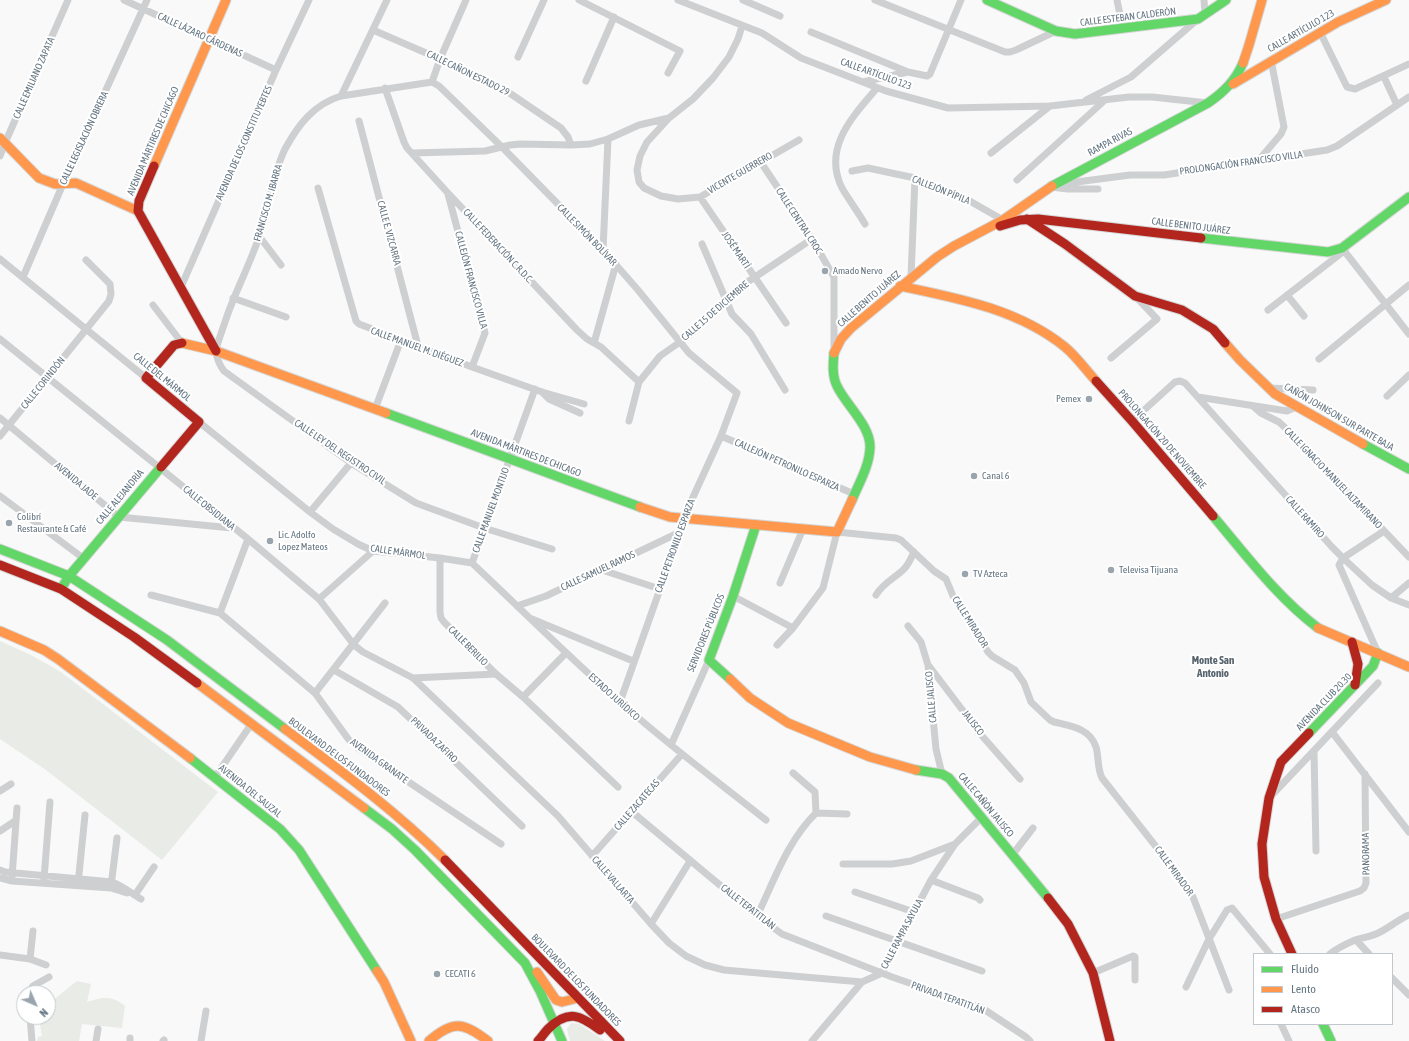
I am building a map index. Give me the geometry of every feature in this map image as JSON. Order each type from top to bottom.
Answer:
[{"type":"main road","name":"AVENIDA MÁRTIRES DE CHICAGO","points":[[216,351],[138,210],[139,201],[208,38],[226,0]]},
{"type":"main road","name":"CALLE ESTEBAN CALDERÓN","points":[[986,0],[1056,31],[1081,34],[1201,17],[1226,0]]},
{"type":"main road","points":[[1229,86],[1238,74],[1243,62],[1262,0]]},
{"type":"main road","name":"CALLE ARTÍCULO 123","points":[[1229,86],[1320,32],[1386,0]]},
{"type":"main road","name":"RAMPA RIVAS","points":[[1003,220],[1054,185],[1208,103],[1229,86]]},
{"type":"main road","points":[[2,141],[39,178],[50,183],[76,183],[138,210]]},
{"type":"main road","points":[[1343,250],[1409,197]]},
{"type":"main road","name":"CALLE BENITO JUÁREZ","points":[[838,532],[868,464],[870,446],[866,431],[837,386],[833,371],[834,354],[841,339],[851,328],[937,256],[1003,220]]},
{"type":"main road","name":"CALLE BENITO JUÁREZ","points":[[989,228],[1027,220],[1038,220],[1321,252],[1343,250]]},
{"type":"main road","name":"CAÑÓN JOHNSON SUR PARTE BAJA","points":[[1027,220],[1065,244],[1135,296],[1182,310],[1205,323],[1213,329],[1240,360],[1275,394],[1409,469]]},
{"type":"main road","name":"PROLONGACIÓN 20 DE NOVIEMBRE","points":[[900,286],[969,302],[1030,324],[1043,331],[1066,348],[1132,421],[1280,594],[1301,615],[1320,628],[1409,667]]},
{"type":"main road","points":[[146,378],[174,345],[182,343]]},
{"type":"main road","name":"AVENIDA MÁRTIRES DE CHICAGO","points":[[182,343],[216,351],[670,517],[756,526],[838,532]]},
{"type":"main road","name":"CALLE DEL MÁRMOL","points":[[146,378],[199,422]]},
{"type":"main road","name":"CALLE ALEJANDRÍA","points":[[61,589],[83,558],[199,422]]},
{"type":"main road","name":"SERVIDORES PÚBLICOS","points":[[708,660],[733,596],[756,526]]},
{"type":"main road","name":"BOULEVARD DE LOS FUNDADORES","points":[[1,552],[69,576],[167,640],[343,774],[372,794],[420,836],[620,1041]]},
{"type":"main road","points":[[0,565],[61,589],[134,636],[340,789],[392,829],[415,850],[525,963],[539,974],[556,1000],[562,1002],[578,998]]},
{"type":"main road","name":"AVENIDA DEL SAUZAL","points":[[0,631],[44,650],[58,659],[215,777],[280,829],[299,850],[384,982],[411,1041]]},
{"type":"main road","points":[[1352,642],[1359,666],[1355,686]]},
{"type":"main road","name":"AVENIDA CLUB 20.30","points":[[1270,798],[1281,762],[1374,666],[1378,653]]},
{"type":"main road","name":"CALLE CAÑÓN JALISCO","points":[[708,660],[750,698],[788,723],[870,757],[911,769],[942,774],[954,783],[1032,877],[1068,924],[1093,973],[1110,1041]]},
{"type":"main road","points":[[340,789],[362,797],[372,794]]},
{"type":"main road","points":[[1270,798],[1262,844],[1264,877],[1276,919],[1292,953]]},
{"type":"main road","points":[[525,963],[562,1041]]},
{"type":"main road","points":[[538,1041],[554,1023],[568,1016],[580,1016],[589,1021],[614,1041]]},
{"type":"main road","points":[[1323,1025],[1331,1041]]},
{"type":"main road","points":[[429,1041],[440,1030],[452,1026],[467,1026],[488,1041]]},
{"type":"street","name":"CALLE EMILIANO ZAPATA","points":[[0,156],[2,141],[68,0]]},
{"type":"street","name":"CALLE LÁZARO CÁRDENAS","points":[[124,0],[276,70]]},
{"type":"street","name":"CALLE LEGISLACIÓN OBRERA","points":[[23,277],[63,184],[147,0]]},
{"type":"street","name":"AVENIDA DE LOS CONSTITUYEBTES","points":[[181,287],[276,70],[309,0]]},
{"type":"street","points":[[341,96],[387,0]]},
{"type":"street","points":[[432,82],[440,59],[466,0]]},
{"type":"street","points":[[518,57],[544,0]]},
{"type":"street","points":[[579,0],[680,51],[668,73]]},
{"type":"street","name":"CALLE ARTÍCULO 123","points":[[678,0],[762,33],[801,58],[877,88],[948,108],[1050,106],[1129,97],[1152,97],[1208,103]]},
{"type":"street","points":[[743,0],[780,16]]},
{"type":"street","points":[[875,0],[1005,52],[1010,52],[1056,31]]},
{"type":"street","points":[[811,32],[908,72],[925,76],[930,74],[961,0]]},
{"type":"street","points":[[1117,0],[1123,29]]},
{"type":"street","points":[[1201,17],[1204,0]]},
{"type":"street","points":[[586,81],[614,17]]},
{"type":"street","name":"CALLE ARTÍCULO 123","points":[[1081,103],[1134,75],[1201,17]]},
{"type":"street","points":[[412,153],[486,151],[520,144],[590,144],[608,139],[639,126],[669,118],[693,99],[713,78],[729,57],[738,40],[742,26]]},
{"type":"street","name":"CALLE CAÑON ESTADO 29","points":[[373,30],[440,59],[505,90],[561,128],[568,137],[571,145]]},
{"type":"street","points":[[1320,32],[1347,87],[1355,90],[1409,64]]},
{"type":"street","points":[[1258,162],[1281,134],[1284,127],[1271,60]]},
{"type":"street","points":[[863,82],[908,72]]},
{"type":"street","points":[[1384,77],[1397,105]]},
{"type":"street","name":"FRANCISCO M. IBARRA","points":[[216,351],[233,298],[260,236],[273,182],[279,164],[286,149],[306,118],[313,110],[331,99],[341,96],[385,88],[432,82]]},
{"type":"street","name":"CALLE SIMÓN BOLÍVAR","points":[[432,82],[440,86],[603,250],[681,341],[689,353],[737,393]]},
{"type":"street","name":"CALLE FEDERACIÓN C.R.D.C.","points":[[385,88],[404,142],[412,153],[577,330],[587,339],[605,350],[639,382]]},
{"type":"street","points":[[865,224],[842,186],[836,165],[839,142],[846,127],[854,114],[877,88]]},
{"type":"street","name":"PROLONGACIÓN FRANCISCO VILLA","points":[[1054,185],[1123,176],[1164,175],[1258,162],[1333,148],[1409,97]]},
{"type":"street","points":[[1017,180],[1105,100]]},
{"type":"street","points":[[991,153],[1050,106]]},
{"type":"street","name":"VICENTE GUERRERO","points":[[669,118],[647,142],[640,156],[637,170],[639,182],[644,188],[661,196],[678,199],[700,197],[760,161],[799,140]]},
{"type":"street","name":"CALLE E. VIZCARRA","points":[[359,121],[418,346]]},
{"type":"street","points":[[603,250],[608,139]]},
{"type":"street","name":"CALLE CENTRAL CROC","points":[[760,161],[812,239],[834,277],[834,354]]},
{"type":"street","name":"CALLEJÓN PÍPILA","points":[[852,171],[868,168],[915,178],[961,196],[1003,220]]},
{"type":"street","points":[[911,277],[915,178]]},
{"type":"street","points":[[1054,185],[1068,189],[1098,189]]},
{"type":"street","name":"CALLE MANUEL M. DIÉGUEZ","points":[[318,188],[356,321],[362,326],[472,367],[584,404]]},
{"type":"street","name":"CALLEJÓN FRANCISCO VILLA","points":[[447,192],[486,333],[472,367]]},
{"type":"street","name":"JOSÉ MARTÍ","points":[[700,197],[786,323]]},
{"type":"street","points":[[260,236],[281,265]]},
{"type":"street","name":"CALLE 15 DE DICIEMBRE","points":[[629,420],[639,382],[660,356],[698,327],[740,287],[812,239]]},
{"type":"street","points":[[702,244],[732,314],[751,334],[785,390]]},
{"type":"street","points":[[1268,310],[1343,250],[1409,334]]},
{"type":"street","name":"CALLE DEL MÁRMOL","points":[[0,259],[146,378]]},
{"type":"street","name":"CALLE CORINDÓN","points":[[0,436],[109,301],[111,294],[110,284],[86,260]]},
{"type":"street","points":[[594,343],[616,264]]},
{"type":"street","points":[[1319,359],[1409,285]]},
{"type":"street","points":[[1287,295],[1304,316]]},
{"type":"street","points":[[1111,358],[1157,320],[1135,296]]},
{"type":"street","points":[[233,298],[286,317]]},
{"type":"street","points":[[153,305],[182,343]]},
{"type":"street","name":"CALLE OBSIDIANA","points":[[0,339],[160,468],[318,599],[354,645],[363,652],[414,678]]},
{"type":"street","points":[[375,409],[401,340]]},
{"type":"street","name":"CALLE LEY DEL REGISTRO CIVIL","points":[[216,351],[221,368],[224,371],[351,462],[416,503],[484,528],[552,549]]},
{"type":"street","points":[[1388,396],[1409,376]]},
{"type":"street","name":"CALLE RAMIRO","points":[[1132,421],[1177,381],[1185,383],[1343,558],[1372,585],[1391,598],[1409,605]]},
{"type":"street","points":[[1269,388],[1313,390]]},
{"type":"street","name":"CALLE MANUEL M. DIÉGUEZ","points":[[539,390],[549,399],[580,414]]},
{"type":"street","name":"CALLE MANUEL MONTIJO","points":[[472,562],[510,458],[539,390]]},
{"type":"street","name":"CALLE PETRONILO ESPARZA","points":[[620,702],[633,661],[660,589],[683,518],[721,436],[737,393]]},
{"type":"street","points":[[1198,397],[1287,411],[1296,407]]},
{"type":"street","name":"CALLE IGNACIO MANUEL ALTAMIRANO","points":[[1253,406],[1279,422],[1294,436],[1409,557]]},
{"type":"street","name":"AVENIDA JADE","points":[[0,418],[119,517]]},
{"type":"street","name":"CALLE DEL MÁRMOL","points":[[199,422],[310,512]]},
{"type":"street","name":"CALLEJÓN PETRONILO ESPARZA","points":[[721,436],[854,494]]},
{"type":"street","points":[[310,512],[351,462]]},
{"type":"street","points":[[0,496],[83,558]]},
{"type":"street","name":"CALLE MÁRMOL","points":[[310,512],[333,529],[358,544],[373,550],[472,562]]},
{"type":"street","points":[[119,517],[232,528]]},
{"type":"street","points":[[780,582],[803,529]]},
{"type":"street","points":[[1378,653],[1340,565],[1343,558],[1384,531]]},
{"type":"street","points":[[777,645],[793,628],[823,588],[838,532]]},
{"type":"street","name":"CALLE MIRADOR","points":[[838,532],[896,538],[901,540],[934,571],[946,579],[953,596],[988,652],[1015,670],[1024,683],[1031,702],[1050,720],[1080,728],[1091,739],[1096,746],[1102,778],[1193,897],[1230,990]]},
{"type":"street","name":"CALLE SAMUEL RAMOS","points":[[518,606],[546,596],[678,533]]},
{"type":"street","points":[[151,595],[220,613],[248,540]]},
{"type":"street","points":[[318,599],[373,550]]},
{"type":"street","points":[[876,595],[881,586],[904,569],[909,563],[914,552]]},
{"type":"street","name":"CALLE BERILIO","points":[[440,558],[441,618],[444,622],[496,674],[523,697],[618,787]]},
{"type":"street","name":"ESTADO JURÍDICO","points":[[472,562],[566,653],[620,702],[670,745],[766,820]]},
{"type":"street","points":[[602,570],[660,589]]},
{"type":"street","points":[[1391,598],[1409,583]]},
{"type":"street","points":[[733,596],[793,628]]},
{"type":"street","points":[[315,693],[354,645],[385,603]]},
{"type":"street","name":"AVENIDA GRANATE","points":[[220,613],[315,693],[345,735],[358,748],[501,844]]},
{"type":"street","points":[[528,617],[633,661]]},
{"type":"street","name":"CALLE JALISCO","points":[[908,626],[921,642],[928,665],[936,749],[942,774]]},
{"type":"street","points":[[523,697],[566,653]]},
{"type":"street","name":"SERVIDORES PÚBLICOS","points":[[670,745],[708,660]]},
{"type":"street","name":"JALISCO","points":[[928,665],[983,737],[1020,780]]},
{"type":"street","name":"PRIVADA ZAFIRO","points":[[334,670],[398,707],[522,826]]},
{"type":"street","points":[[414,678],[496,674]]},
{"type":"street","name":"CALLE VALLARTA","points":[[414,678],[558,816],[651,924],[669,943],[686,956],[705,966],[724,970],[862,982]]},
{"type":"street","points":[[1270,798],[1378,683]]},
{"type":"street","points":[[215,777],[252,724]]},
{"type":"street","points":[[1332,732],[1409,832]]},
{"type":"street","points":[[1314,751],[1316,851]]},
{"type":"street","name":"CALLE ZACATECAS","points":[[592,856],[682,754]]},
{"type":"street","points":[[793,773],[815,792],[816,813]]},
{"type":"street","name":"PANORAMA","points":[[1276,919],[1360,891],[1364,888],[1366,883],[1365,774]]},
{"type":"street","points":[[0,791],[11,784]]},
{"type":"street","points":[[44,883],[50,802]]},
{"type":"street","points":[[12,881],[17,808]]},
{"type":"street","name":"CALLE TEPATITLÁN","points":[[631,811],[757,916],[782,934],[882,973]]},
{"type":"street","points":[[757,916],[786,855],[808,821],[816,813],[847,814]]},
{"type":"street","points":[[78,882],[85,815]]},
{"type":"street","name":"CALLE RAMPA SAYULA","points":[[812,1041],[862,982],[882,973],[900,942],[931,880],[955,844],[982,817]]},
{"type":"street","points":[[0,831],[15,822]]},
{"type":"street","points":[[1013,854],[1033,828]]},
{"type":"street","points":[[111,885],[117,838]]},
{"type":"street","points":[[843,864],[892,864],[911,861],[955,844]]},
{"type":"street","points":[[651,924],[690,861]]},
{"type":"street","points":[[0,870],[12,873],[44,875],[78,882],[111,885],[135,896],[154,867]]},
{"type":"street","points":[[0,878],[12,881],[44,883],[78,882]]},
{"type":"street","points":[[931,880],[980,900]]},
{"type":"street","points":[[855,892],[914,912]]},
{"type":"street","points":[[1186,987],[1209,939],[1227,910],[1232,908],[1269,953]]},
{"type":"street","points":[[1331,953],[1338,948],[1356,940],[1375,934],[1409,915]]},
{"type":"street","points":[[826,916],[982,971]]},
{"type":"street","points":[[30,959],[33,931]]},
{"type":"street","points":[[1356,940],[1368,953]]},
{"type":"street","points":[[0,955],[30,959],[46,965]]},
{"type":"street","points":[[1093,973],[1133,956],[1135,957],[1135,980]]},
{"type":"street","name":"PRIVADA TEPATITLÁN","points":[[882,973],[982,1008],[1030,1041]]},
{"type":"street","points":[[35,985],[49,977]]},
{"type":"street","points":[[1393,979],[1409,995]]},
{"type":"street","points":[[201,1041],[206,1011]]},
{"type":"street","points":[[31,1025],[32,1041]]},
{"type":"street","points":[[1281,1025],[1289,1041]]},
{"type":"street","points":[[96,1041],[98,1029]]},
{"type":"shaded area","points":[[0,641],[31,655],[61,672],[218,792],[162,860],[46,770],[0,739]]},
{"type":"shaded area","points":[[77,981],[91,984],[87,1002],[107,998],[116,1000],[125,1006],[122,1028],[82,1024],[79,1041],[37,1041],[38,1037],[42,1036],[40,1025],[56,1025],[56,998]]},
{"type":"shaded area","points":[[571,1023],[579,1024],[605,1041],[570,1041],[567,1029]]},
{"type":"traffic: fast","points":[[987,0],[1056,31],[1075,34],[1198,19],[1226,0]]},
{"type":"traffic: fast","points":[[1052,186],[1208,103],[1228,86],[1243,63]]},
{"type":"traffic: fast","points":[[1201,238],[1328,252],[1342,248],[1409,197]]},
{"type":"traffic: fast","points":[[834,353],[833,370],[835,382],[867,432],[870,448],[868,462],[852,500]]},
{"type":"traffic: fast","points":[[386,413],[640,507]]},
{"type":"traffic: fast","points":[[1363,444],[1409,469]]},
{"type":"traffic: fast","points":[[61,589],[69,576],[161,467]]},
{"type":"traffic: fast","points":[[1213,516],[1275,589],[1318,628]]},
{"type":"traffic: fast","points":[[730,679],[709,660],[733,596],[756,525]]},
{"type":"traffic: fast","points":[[0,549],[69,576],[167,640],[285,729]]},
{"type":"traffic: fast","points":[[1309,733],[1373,666],[1378,653]]},
{"type":"traffic: fast","points":[[190,758],[280,829],[299,850],[377,971]]},
{"type":"traffic: fast","points":[[916,770],[942,774],[949,778],[1048,898]]},
{"type":"traffic: fast","points":[[364,808],[392,829],[415,850],[525,963],[540,991],[562,1041]]},
{"type":"traffic: fast","points":[[1323,1025],[1331,1041]]},
{"type":"traffic: slow","points":[[154,166],[226,0]]},
{"type":"traffic: slow","points":[[1243,63],[1262,0]]},
{"type":"traffic: slow","points":[[1233,84],[1338,22],[1386,0]]},
{"type":"traffic: slow","points":[[0,138],[39,178],[55,184],[76,183],[138,211]]},
{"type":"traffic: slow","points":[[834,353],[841,339],[851,328],[937,257],[954,246],[1003,220],[1052,186]]},
{"type":"traffic: slow","points":[[900,286],[943,295],[986,307],[1027,323],[1047,334],[1065,347],[1096,381]]},
{"type":"traffic: slow","points":[[182,343],[216,351],[386,413]]},
{"type":"traffic: slow","points":[[1225,343],[1275,394],[1363,444]]},
{"type":"traffic: slow","points":[[640,507],[670,517],[837,532],[852,500]]},
{"type":"traffic: slow","points":[[1318,628],[1409,667]]},
{"type":"traffic: slow","points":[[0,631],[44,650],[58,659],[190,758]]},
{"type":"traffic: slow","points":[[730,679],[750,698],[788,723],[870,757],[916,770]]},
{"type":"traffic: slow","points":[[197,683],[364,808]]},
{"type":"traffic: slow","points":[[285,729],[387,808],[445,860]]},
{"type":"traffic: slow","points":[[377,971],[384,982],[411,1041]]},
{"type":"traffic: slow","points":[[537,972],[556,1000],[562,1002],[578,998]]},
{"type":"traffic: slow","points":[[429,1041],[445,1029],[458,1026],[472,1030],[488,1041]]},
{"type":"traffic: jam","points":[[154,166],[139,201],[138,211],[216,351]]},
{"type":"traffic: jam","points":[[1027,219],[1065,244],[1135,296],[1182,310],[1213,329],[1225,343]]},
{"type":"traffic: jam","points":[[1000,226],[1020,220],[1038,219],[1201,238]]},
{"type":"traffic: jam","points":[[161,467],[199,422],[146,378],[174,345],[182,343]]},
{"type":"traffic: jam","points":[[1096,381],[1213,516]]},
{"type":"traffic: jam","points":[[0,565],[61,589],[134,637],[197,683]]},
{"type":"traffic: jam","points":[[1352,642],[1358,664],[1355,685]]},
{"type":"traffic: jam","points":[[1292,953],[1276,919],[1264,877],[1262,844],[1269,798],[1281,762],[1309,733]]},
{"type":"traffic: jam","points":[[445,860],[620,1041]]},
{"type":"traffic: jam","points":[[1048,898],[1068,924],[1093,973],[1110,1041]]},
{"type":"traffic: jam","points":[[538,1041],[555,1023],[568,1017],[574,1016],[580,1018],[600,1030]]},
{"type":"place","name":"Amado Nervo","points":[[825,271]]},
{"type":"place","name":"Pemex","points":[[1089,399]]},
{"type":"place","name":"Canal 6","points":[[974,476]]},
{"type":"place","name":"Colibrí Restaurante & Café","points":[[9,523]]},
{"type":"place","name":"Lic. Adolfo Lopez Mateos","points":[[270,541]]},
{"type":"place","name":"Televisa Tijuana","points":[[1111,570]]},
{"type":"place","name":"TV Azteca","points":[[965,574]]},
{"type":"place","name":"CECATI 6","points":[[437,974]]},
{"type":"district","name":"Monte San Antonio","points":[[1213,667]]}]
